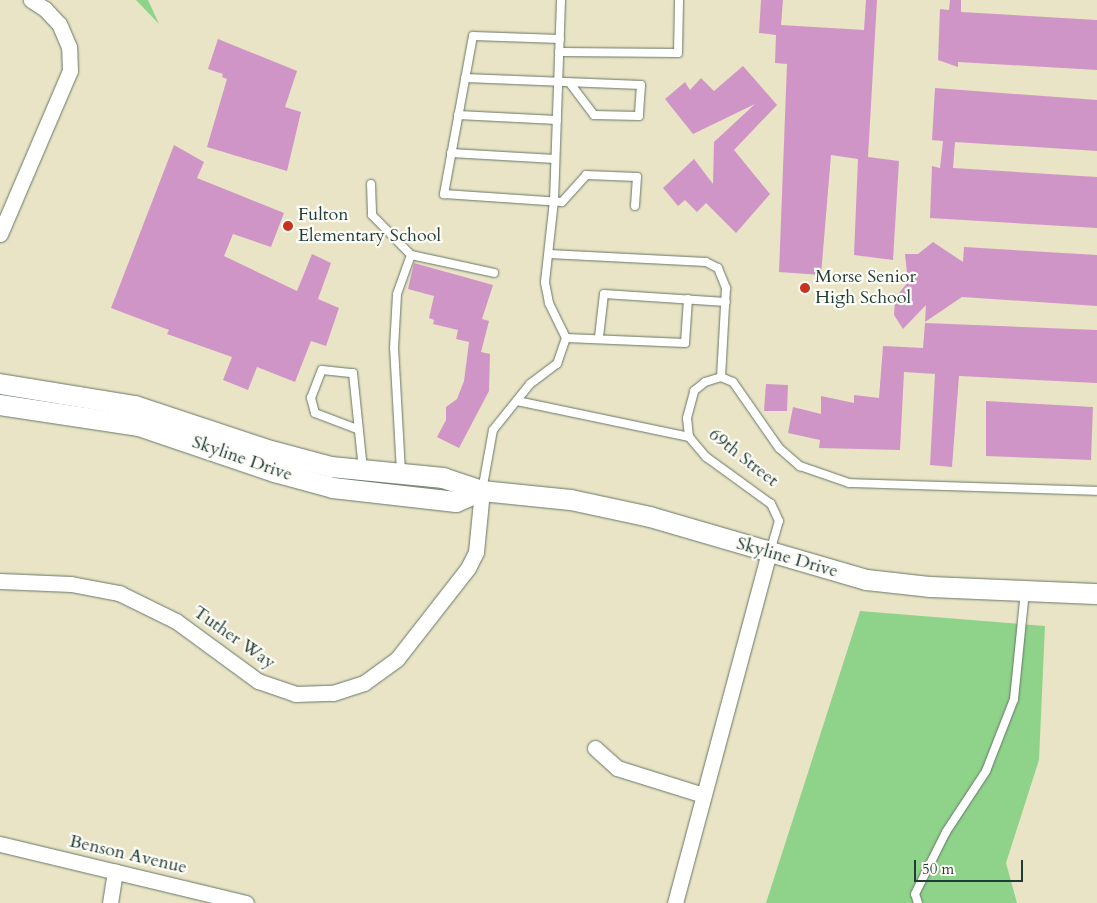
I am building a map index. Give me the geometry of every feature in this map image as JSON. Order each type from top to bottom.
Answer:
[{"type":"main road","name":"Skyline Drive","points":[[0,384],[134,406],[185,420],[271,451],[324,465],[443,478],[482,490],[571,500],[635,513],[769,553],[882,582],[1025,592],[1097,594]]},
{"type":"main road","name":"Skyline Drive","points":[[0,405],[139,426],[275,472],[334,488],[456,502],[482,490]]},
{"type":"street","points":[[0,234],[70,72],[69,46],[62,29],[53,16],[31,0]]},
{"type":"street","name":"Tuther Way","points":[[0,581],[71,584],[119,593],[176,621],[258,681],[295,694],[334,693],[364,683],[397,659],[468,568],[476,552],[482,490]]},
{"type":"street","name":"69th Street","points":[[675,903],[769,553]]},
{"type":"street","points":[[595,748],[617,768],[703,795]]},
{"type":"street","name":"Benson Avenue","points":[[0,844],[246,903]]},
{"type":"street","points":[[110,903],[115,872]]},
{"type":"lane","points":[[482,490],[493,430],[530,384],[557,364],[566,338],[546,294],[554,201],[561,0]]},
{"type":"lane","points":[[559,52],[678,54],[679,0]]},
{"type":"lane","points":[[560,39],[473,36],[444,194],[562,202],[586,175],[637,177],[635,206]]},
{"type":"lane","points":[[465,78],[641,84],[640,116],[594,115],[570,83]]},
{"type":"lane","points":[[458,115],[557,120]]},
{"type":"lane","points":[[451,153],[555,159]]},
{"type":"lane","points":[[371,184],[372,215],[411,255],[494,273]]},
{"type":"lane","points":[[549,254],[706,262],[718,268],[726,288],[721,377]]},
{"type":"lane","points":[[401,474],[394,348],[397,294],[411,255]]},
{"type":"lane","points":[[599,337],[604,294],[726,302]]},
{"type":"lane","points":[[566,338],[599,337],[685,343],[688,299]]},
{"type":"lane","points":[[357,429],[315,413],[311,398],[322,370],[353,373],[357,429],[364,470]]},
{"type":"lane","name":"69th Street","points":[[769,553],[779,521],[771,504],[706,457],[689,437],[687,418],[694,391],[705,382],[721,377],[733,382],[741,390],[779,448],[800,466],[824,476],[849,483],[1097,491]]},
{"type":"lane","points":[[517,401],[689,437]]},
{"type":"lane","points":[[918,903],[915,894],[946,832],[986,771],[1014,699],[1025,592]]},
{"type":"green space","points":[[136,0],[148,0],[159,24]]},
{"type":"green space","points":[[860,611],[1045,626],[1039,760],[1006,863],[1017,903],[766,903]]},
{"type":"building","points":[[761,0],[783,0],[781,25],[864,30],[866,0],[877,0],[868,157],[899,161],[893,260],[854,255],[858,159],[831,155],[821,275],[779,272],[787,64],[775,63],[776,35],[759,33]]},
{"type":"building","points":[[950,0],[961,0],[961,12],[1097,20],[1097,70],[958,62],[958,67],[938,60],[940,9],[949,10]]},
{"type":"building","points":[[218,39],[297,71],[285,107],[301,112],[287,171],[207,147],[227,79],[222,77],[223,74],[208,69]]},
{"type":"building","points":[[743,66],[777,105],[734,150],[770,194],[736,233],[706,203],[697,212],[685,200],[678,206],[663,188],[694,159],[713,184],[714,142],[755,104],[693,134],[665,99],[685,82],[690,90],[701,78],[714,91]]},
{"type":"building","points":[[935,88],[1097,100],[1097,151],[955,142],[953,168],[1097,177],[1097,228],[930,218],[932,166],[940,168],[943,141],[932,140]]},
{"type":"building","points":[[174,145],[204,162],[197,178],[284,213],[271,247],[233,234],[224,256],[297,291],[312,254],[331,263],[318,299],[339,308],[326,346],[311,341],[295,382],[257,367],[248,390],[223,380],[232,357],[167,334],[169,330],[111,308]]},
{"type":"building","points":[[933,242],[963,262],[964,247],[1097,255],[1097,306],[962,297],[925,322],[926,305],[903,329],[894,315],[895,298],[908,282],[905,254],[918,254]]},
{"type":"building","points":[[414,263],[493,285],[482,319],[489,321],[481,352],[490,354],[489,391],[459,448],[437,437],[446,420],[446,407],[457,399],[464,381],[469,342],[456,339],[458,330],[433,324],[434,320],[429,318],[434,296],[408,289]]},
{"type":"building","points":[[925,323],[1097,330],[1097,383],[959,376],[952,467],[930,465],[935,374],[904,372],[900,450],[819,448],[820,440],[788,433],[793,407],[821,414],[821,396],[854,403],[854,395],[879,398],[883,346],[923,348]]},
{"type":"building","points":[[766,384],[788,385],[787,411],[764,411]]},
{"type":"building","points":[[986,401],[1093,407],[1091,460],[986,456]]},
{"type":"place","name":"Fulton Elementary School","points":[[288,226]]},
{"type":"place","name":"Morse Senior High School","points":[[805,288]]}]
